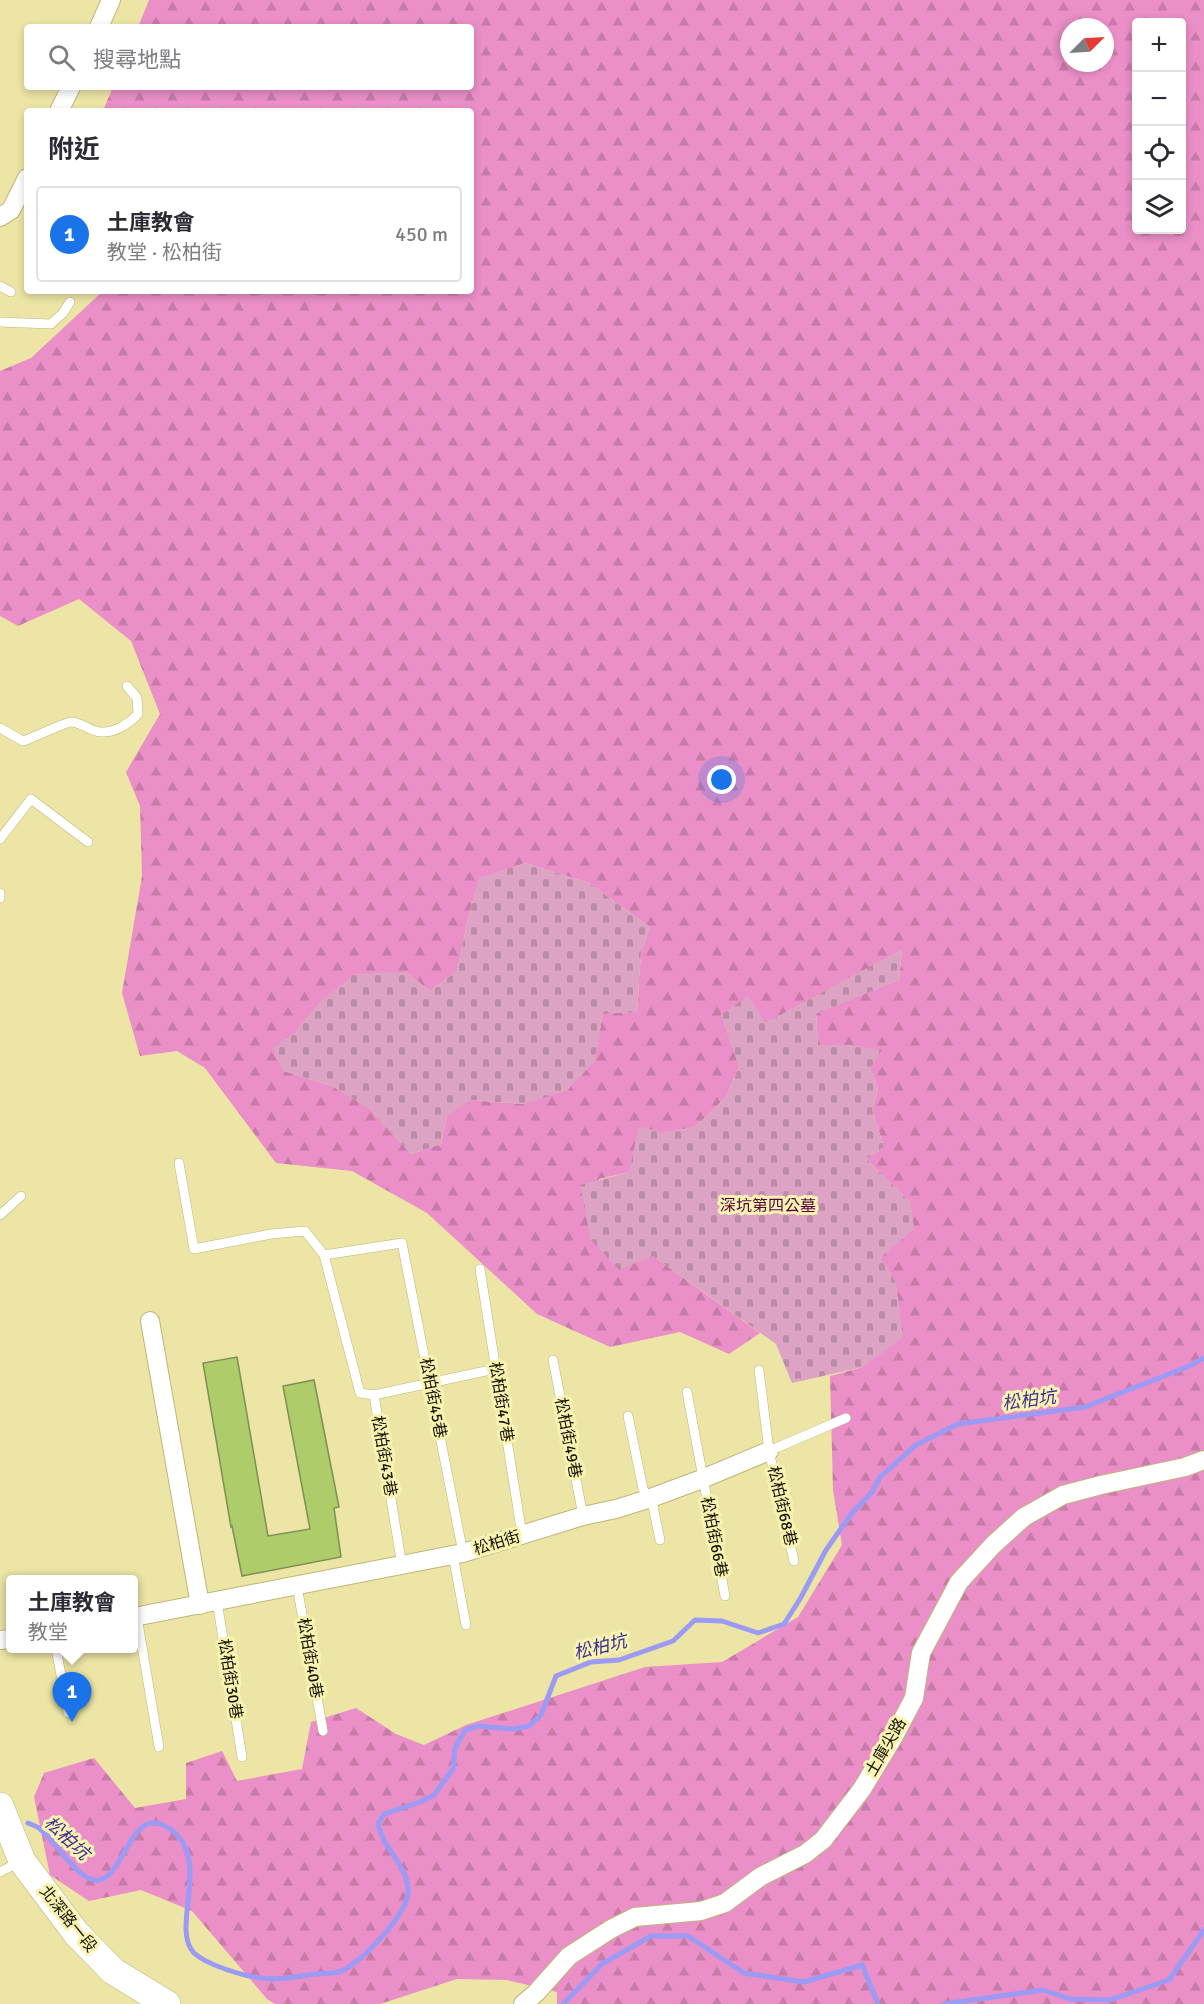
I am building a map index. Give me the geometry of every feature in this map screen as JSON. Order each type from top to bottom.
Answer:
[{"type":"main road","name":"北深路一段","points":[[0,1806],[11,1866],[113,1971],[167,2004]]},
{"type":"street","points":[[100,24],[111,0]]},
{"type":"street","points":[[60,108],[69,90]]},
{"type":"street","points":[[0,217],[11,210],[24,184]]},
{"type":"street","points":[[150,1322],[208,1603]]},
{"type":"street","name":"松柏街","points":[[138,1616],[458,1554],[648,1499],[769,1450]]},
{"type":"street","name":"土庫尖路","points":[[523,2004],[569,1956],[611,1929],[635,1917],[701,1911],[725,1903],[759,1877],[805,1854],[822,1840],[862,1789],[894,1736],[914,1698],[921,1653],[959,1582],[993,1545],[1024,1517],[1064,1495],[1185,1467],[1204,1460]]},
{"type":"lane","points":[[0,286],[11,292]]},
{"type":"lane","points":[[0,322],[51,324],[70,302]]},
{"type":"lane","points":[[0,728],[23,741],[44,734],[69,721],[101,732],[120,727],[130,723],[138,714],[137,698],[127,686]]},
{"type":"lane","points":[[0,839],[31,800],[88,842]]},
{"type":"lane","points":[[0,893],[0,898]]},
{"type":"lane","points":[[179,1163],[194,1249],[271,1234],[305,1231],[324,1255]]},
{"type":"lane","points":[[0,1215],[21,1196]]},
{"type":"lane","name":"松柏街45巷","points":[[324,1255],[402,1244],[430,1383],[458,1554],[466,1624]]},
{"type":"lane","name":"松柏街43巷","points":[[324,1255],[360,1393],[374,1395],[402,1566]]},
{"type":"lane","name":"松柏街47巷","points":[[480,1269],[522,1535]]},
{"type":"lane","name":"松柏街49巷","points":[[553,1360],[583,1516]]},
{"type":"lane","points":[[374,1395],[495,1369]]},
{"type":"lane","name":"松柏街68巷","points":[[759,1370],[769,1450],[794,1562]]},
{"type":"lane","name":"松柏街66巷","points":[[687,1392],[725,1596]]},
{"type":"lane","points":[[628,1416],[643,1489],[653,1506],[660,1540]]},
{"type":"lane","name":"松柏街","points":[[769,1450],[846,1418]]},
{"type":"lane","name":"松柏街40巷","points":[[297,1586],[323,1731]]},
{"type":"lane","name":"松柏街30巷","points":[[208,1603],[243,1757]]},
{"type":"lane","points":[[138,1633],[159,1747]]},
{"type":"lane","points":[[57,1653],[68,1713]]},
{"type":"green space","points":[[149,0],[1204,0],[1204,2004],[557,2004],[557,1992],[507,1980],[457,1979],[380,2004],[275,2004],[267,1999],[192,1911],[141,1890],[89,1901],[50,1875],[34,1797],[44,1773],[94,1758],[135,1808],[186,1799],[186,1763],[222,1751],[237,1781],[302,1769],[311,1722],[356,1708],[396,1734],[424,1745],[466,1725],[645,1667],[722,1662],[798,1617],[842,1545],[833,1490],[830,1376],[863,1367],[896,1282],[880,1258],[911,1203],[866,1159],[884,1147],[872,1110],[878,1089],[870,1068],[852,1045],[818,1045],[816,1013],[899,980],[902,950],[766,1023],[721,1014],[739,1066],[726,1097],[695,1127],[664,1133],[629,1172],[599,1179],[587,1215],[591,1240],[653,1256],[760,1333],[729,1354],[680,1332],[610,1347],[537,1314],[427,1213],[352,1171],[276,1163],[205,1068],[177,1051],[140,1056],[122,993],[142,876],[140,806],[126,772],[160,714],[131,641],[79,599],[18,626],[0,616],[0,371],[31,358],[100,294],[474,294],[474,108],[104,108],[112,90],[474,90],[474,24],[139,24]],"holes":[[[525,863],[589,883],[650,927],[641,952],[637,1012],[603,1013],[594,1062],[523,1104],[470,1100],[447,1115],[441,1144],[411,1154],[369,1108],[332,1086],[284,1071],[273,1049],[292,1035],[406,972],[430,991],[457,971],[479,879]]]},
{"type":"green space","points":[[525,863],[589,883],[650,927],[641,952],[637,1012],[603,1014],[594,1062],[567,1091],[523,1104],[471,1100],[447,1115],[441,1144],[411,1154],[369,1108],[332,1086],[284,1071],[272,1048],[292,1035],[319,1003],[354,974],[406,972],[430,991],[457,971],[479,878]]},
{"type":"green space","name":"深坑第四公墓","points":[[902,949],[899,980],[816,1014],[818,1045],[852,1045],[882,1050],[870,1068],[878,1089],[872,1110],[884,1147],[866,1159],[911,1203],[914,1229],[880,1258],[896,1282],[903,1337],[863,1367],[792,1383],[776,1344],[653,1256],[619,1270],[591,1240],[580,1185],[629,1172],[639,1126],[664,1133],[695,1127],[726,1097],[739,1066],[721,1015],[748,996],[766,1023]]},
{"type":"building","points":[[237,1357],[268,1536],[310,1529],[283,1386],[314,1380],[339,1507],[334,1508],[341,1557],[242,1576],[231,1527],[203,1363]]},
{"type":"waterway","name":"松柏坑","points":[[28,1823],[46,1835],[76,1869],[92,1880],[100,1880],[109,1875],[137,1832],[145,1825],[155,1823],[167,1827],[181,1840],[188,1855],[190,1873],[186,1926],[188,1941],[194,1953],[207,1962],[226,1969],[268,1979],[342,1971],[382,1937],[400,1913],[408,1893],[405,1875],[385,1842],[378,1824],[384,1814],[434,1795],[453,1769],[455,1748],[465,1730],[478,1726],[514,1729],[529,1726],[541,1715],[556,1676],[591,1662],[619,1660],[673,1641],[695,1620],[722,1621],[758,1633],[784,1624],[826,1550],[852,1513],[872,1492],[880,1477],[916,1445],[958,1424],[1085,1407],[1187,1367],[1204,1358]]},
{"type":"waterway","points":[[944,2004],[1043,1990],[1070,1999],[1110,2000],[1169,1980],[1204,1930]]},
{"type":"waterway","points":[[563,2004],[602,1964],[651,1936],[688,1936],[744,1973],[804,1982],[862,1965],[878,2004]]},
{"type":"place","name":"土庫教會","points":[[72,1722]]}]
